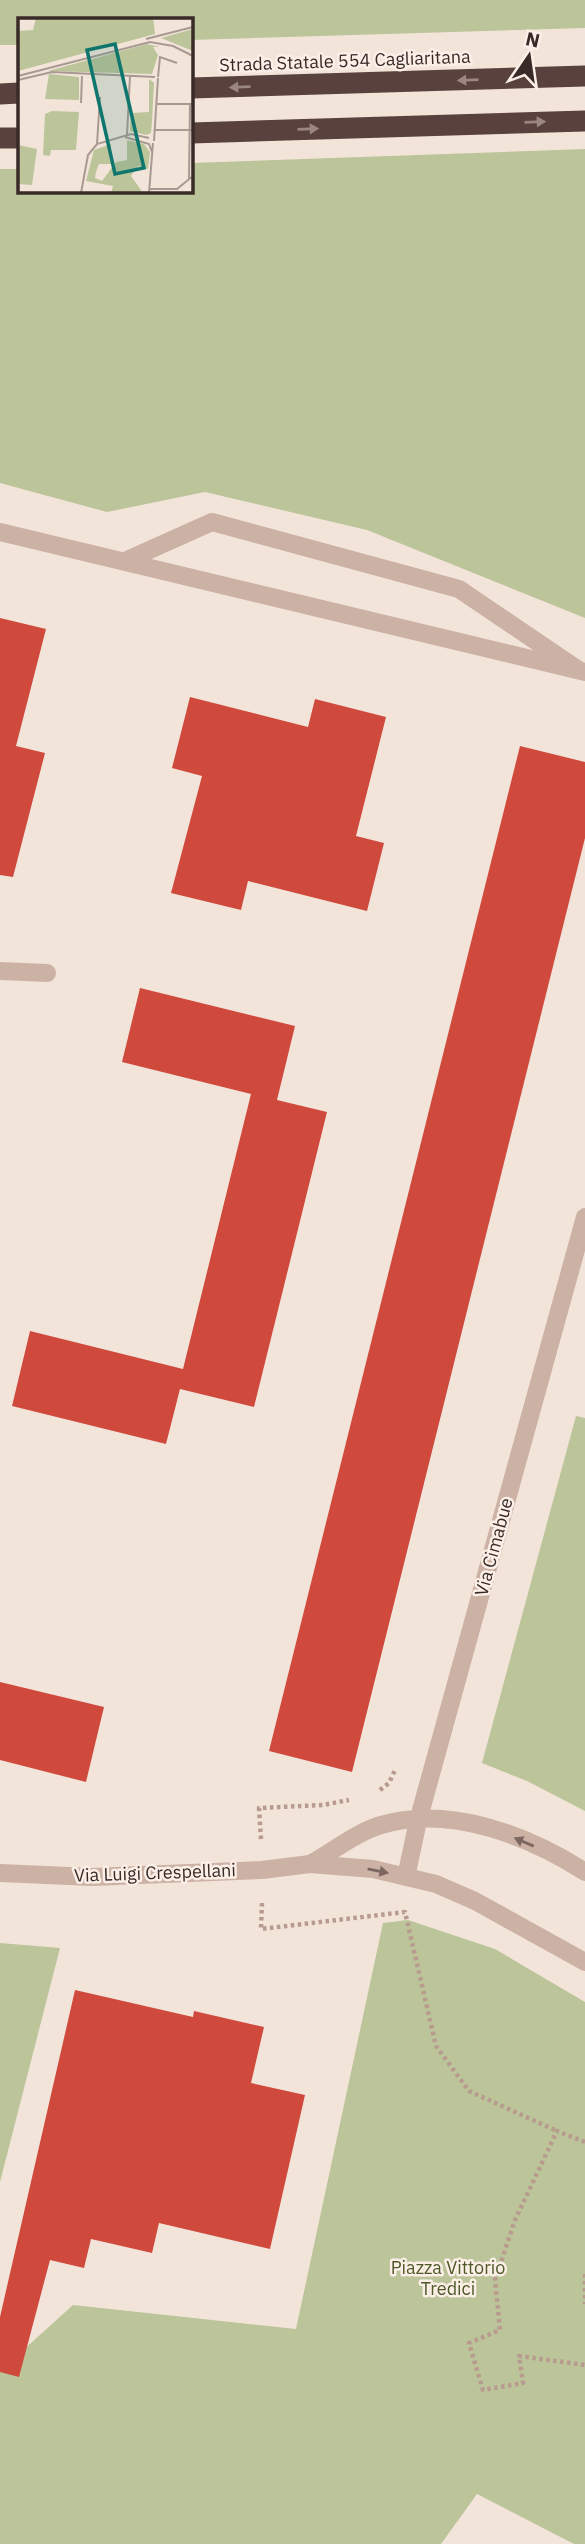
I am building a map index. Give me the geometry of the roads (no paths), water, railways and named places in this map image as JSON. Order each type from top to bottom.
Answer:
[{"type":"highway","name":"Strada Statale 554 Cagliaritana","points":[[192,88],[585,76]]},
{"type":"highway","points":[[0,94],[18,93]]},
{"type":"highway","points":[[192,133],[585,121]]},
{"type":"highway","points":[[0,138],[18,138]]},
{"type":"street","points":[[125,561],[212,522],[459,589],[583,672]]},
{"type":"street","points":[[0,531],[583,672]]},
{"type":"street","points":[[0,971],[47,973]]},
{"type":"street","name":"Via Cimabue","points":[[406,1877],[418,1821],[585,1217]]},
{"type":"street","name":"Via Luigi Crespellani","points":[[310,1864],[380,1825],[433,1819],[481,1824],[563,1858],[585,1872]]},
{"type":"street","name":"Via Luigi Crespellani","points":[[0,1873],[92,1877],[262,1870],[310,1864],[373,1869],[436,1884],[475,1901],[585,1962]]},
{"type":"park label","name":"Piazza Vittorio Tredici","points":[[448,2278]]}]
